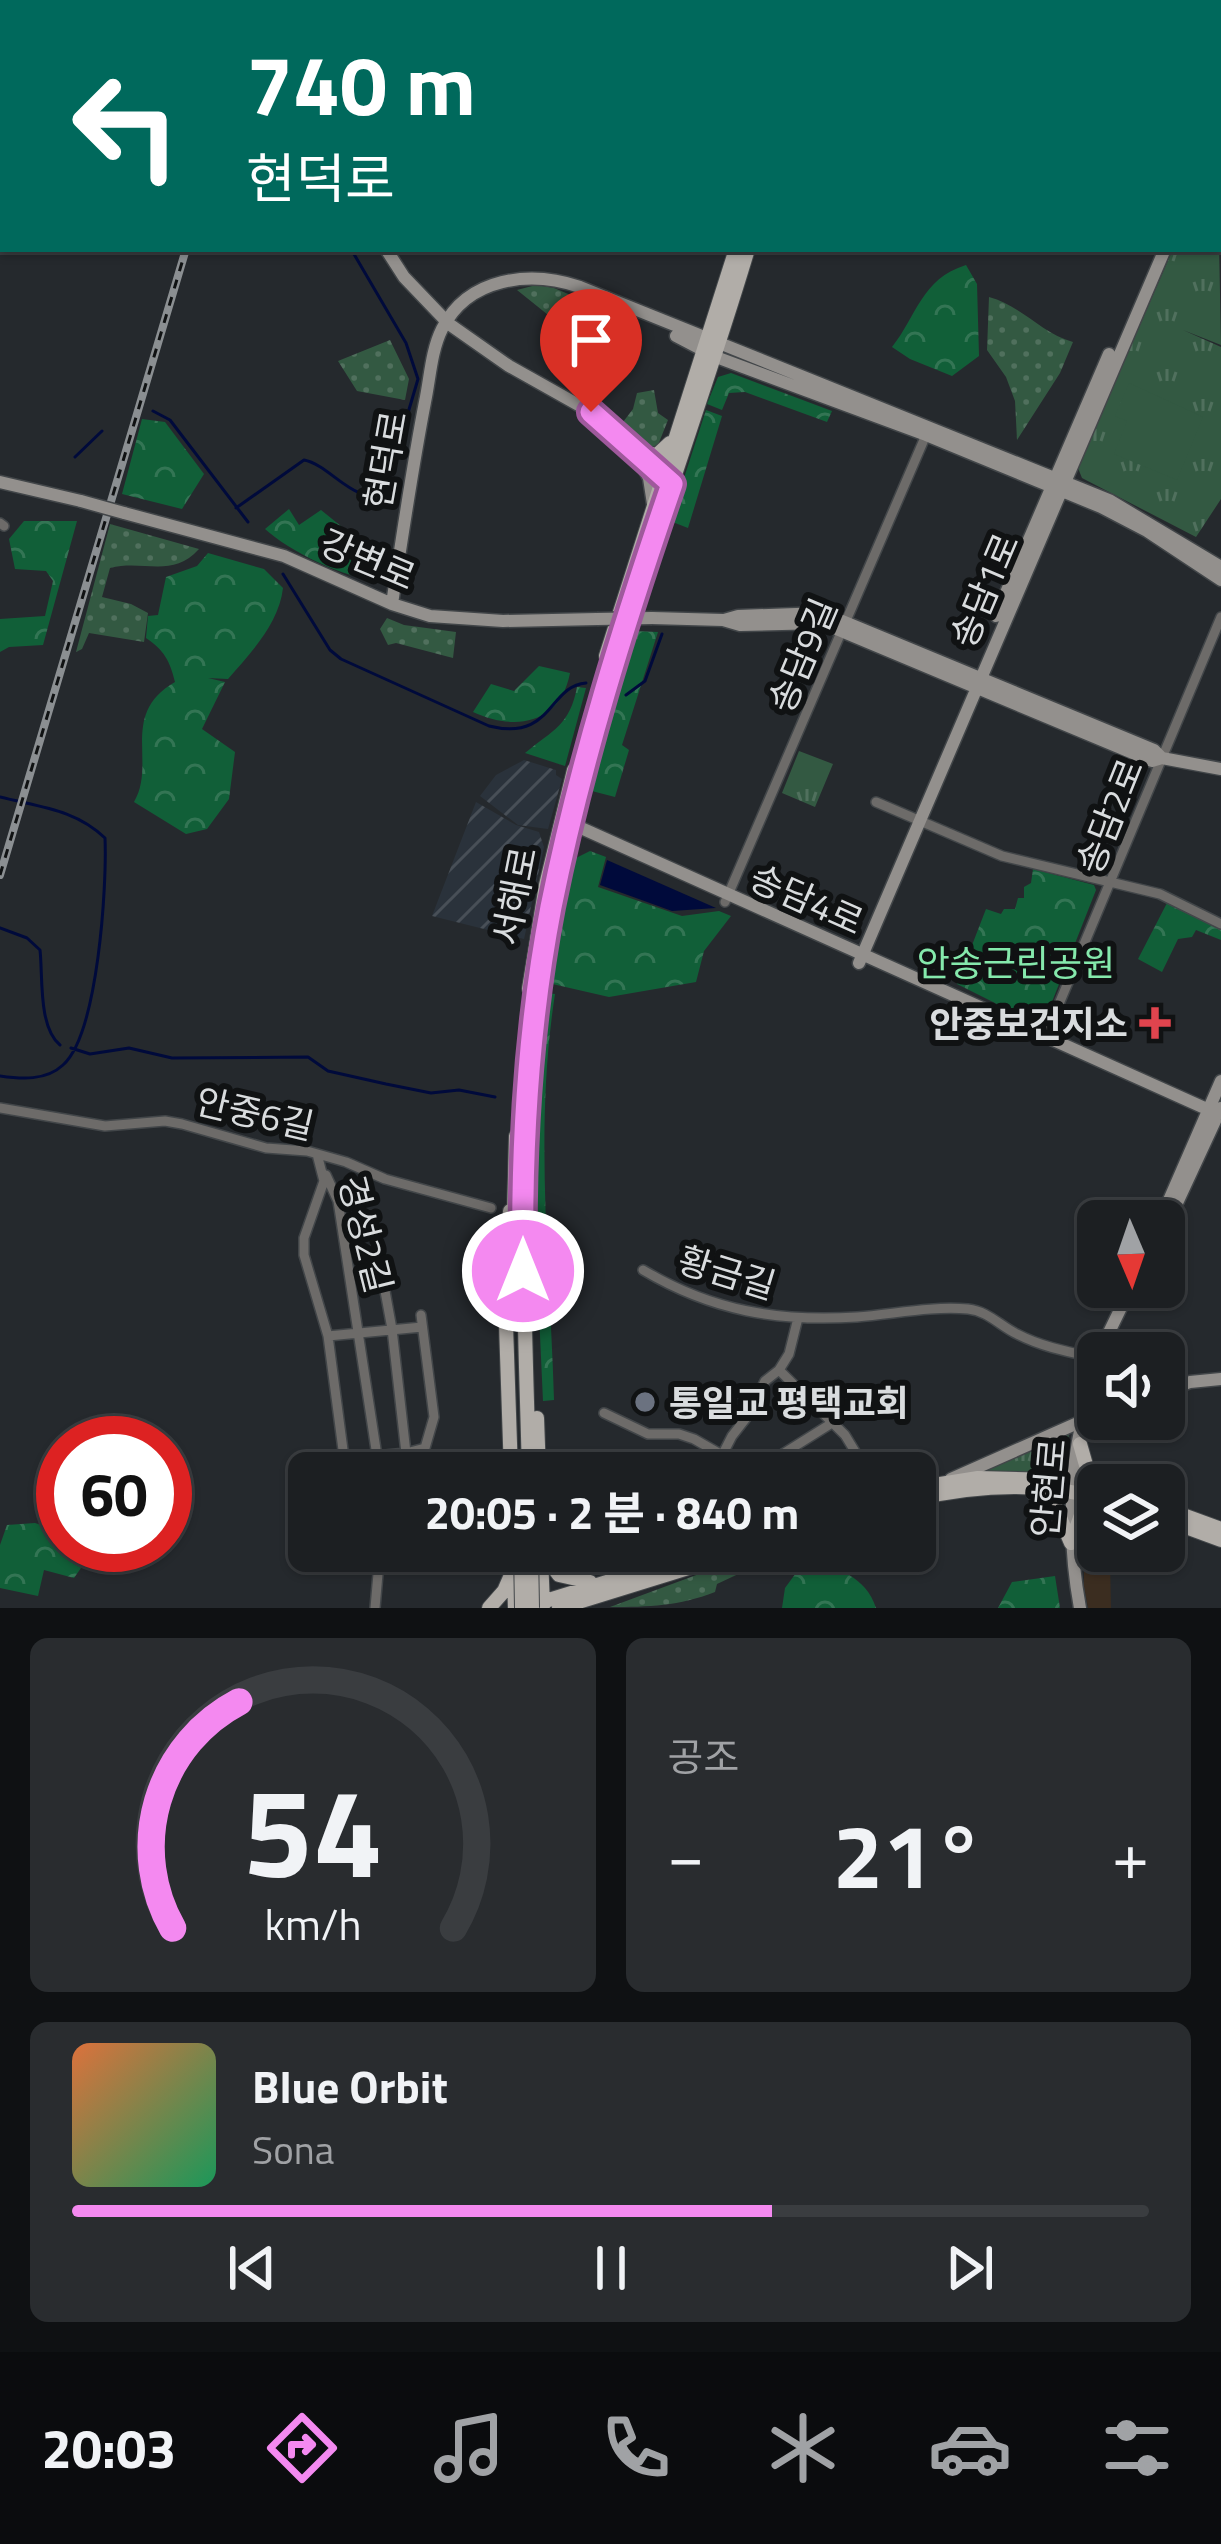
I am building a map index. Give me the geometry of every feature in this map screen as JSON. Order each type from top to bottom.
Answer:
[{"type":"main road","points":[[388,252],[446,325],[638,456],[649,478],[652,506]]},
{"type":"main road","name":"서해로","points":[[521,1452],[524,1170],[536,1005],[599,705],[711,348],[735,252]]},
{"type":"main road","name":"서해로","points":[[523,1398],[513,1188],[526,1009],[546,885],[598,682],[652,506],[667,483],[679,429],[747,252]]},
{"type":"main road","name":"송담1로","points":[[856,958],[1160,252]]},
{"type":"main road","points":[[446,325],[491,286],[515,278],[542,276],[580,287],[711,348],[1056,485],[1124,518],[1221,580]]},
{"type":"main road","points":[[446,325],[500,286],[527,279],[557,282],[926,435],[1140,516],[1221,567]]},
{"type":"main road","points":[[470,305],[464,324],[470,339]]},
{"type":"main road","points":[[446,325],[538,384],[584,407],[667,483]]},
{"type":"main road","name":"현덕로","points":[[392,604],[435,348],[446,325]]},
{"type":"main road","points":[[638,456],[661,454],[679,429]]},
{"type":"main road","name":"강변로","points":[[0,482],[284,556],[430,616],[723,620],[823,613],[1152,761],[1162,758],[1221,769]]},
{"type":"main road","name":"송담4로","points":[[570,827],[1213,1114]]},
{"type":"main road","points":[[1177,1200],[1213,1114],[1221,1081]]},
{"type":"main road","points":[[1170,1200],[1213,1114]]},
{"type":"main road","points":[[524,1170],[538,1452]]},
{"type":"main road","points":[[513,1188],[506,1242],[519,1452]]},
{"type":"main road","points":[[1185,1384],[1221,1379]]},
{"type":"main road","points":[[945,1481],[1077,1422]]},
{"type":"main road","name":"안현로","points":[[1080,1608],[1071,1543],[1072,1485],[1081,1440]]},
{"type":"main road","name":"안현로","points":[[1072,1485],[1081,1440]]},
{"type":"main road","points":[[1080,1444],[1086,1464]]},
{"type":"main road","points":[[936,1483],[1005,1477],[1077,1486]]},
{"type":"main road","points":[[1017,1486],[1054,1504],[1071,1543]]},
{"type":"main road","points":[[936,1495],[1017,1486],[1077,1488]]},
{"type":"main road","points":[[1185,1516],[1221,1529]]},
{"type":"main road","points":[[1071,1543],[1077,1526]]},
{"type":"main road","points":[[1185,1527],[1221,1540]]},
{"type":"main road","points":[[488,1608],[504,1591],[510,1572]]},
{"type":"main road","points":[[517,1572],[520,1608],[663,1572]]},
{"type":"main road","points":[[534,1572],[539,1606]]},
{"type":"main road","points":[[539,1606],[540,1572]]},
{"type":"main road","points":[[558,1572],[569,1580],[618,1584]]},
{"type":"main road","points":[[559,1608],[650,1572]]},
{"type":"main road","points":[[585,1608],[618,1584]]},
{"type":"street","name":"송담9길","points":[[727,899],[926,435]]},
{"type":"street","name":"송담2로","points":[[1051,1040],[1221,617]]},
{"type":"street","points":[[876,802],[1002,856],[1160,894],[1221,924]]},
{"type":"street","name":"안중6길","points":[[0,1108],[105,1126],[165,1121],[266,1148],[287,1147],[346,1162],[385,1179],[490,1208]]},
{"type":"street","name":"경성2길","points":[[316,1154],[338,1202],[381,1452]]},
{"type":"street","name":"경성2길","points":[[316,1154],[324,1181],[304,1238],[304,1255],[328,1336],[345,1452]]},
{"type":"street","points":[[371,1215],[392,1329],[406,1452]]},
{"type":"street","name":"황금길","points":[[643,1270],[752,1315],[863,1317],[907,1308],[968,1309],[982,1311],[1046,1347],[1077,1352]]},
{"type":"street","points":[[724,1452],[765,1381],[779,1370],[795,1340],[798,1318]]},
{"type":"street","points":[[328,1336],[422,1321],[434,1417],[425,1448],[412,1452]]},
{"type":"street","points":[[779,1370],[845,1435],[855,1452]]},
{"type":"street","points":[[604,1413],[648,1434],[679,1434],[717,1452]]},
{"type":"street","points":[[786,1452],[832,1423]]},
{"type":"street","points":[[375,1608],[378,1572]]},
{"type":"shaded area","points":[[524,760],[556,770],[562,779],[548,829],[518,825],[480,796],[496,775]]},
{"type":"shaded area","points":[[476,802],[539,832],[544,847],[524,939],[432,916]]},
{"type":"shaded area","points":[[607,860],[716,908],[672,911],[600,885]]},
{"type":"shaded area","points":[[1084,1572],[1110,1572],[1111,1608],[1088,1608]]},
{"type":"green space","points":[[1172,252],[1219,252],[1221,345],[1183,330],[1221,347],[1221,499],[1196,537],[1082,478],[1078,468]]},
{"type":"green space","points":[[966,265],[977,284],[979,356],[952,376],[892,347],[929,289]]},
{"type":"green space","points":[[536,285],[606,310],[583,343],[517,290]]},
{"type":"green space","points":[[989,297],[1073,342],[1060,373],[1017,440],[1015,401],[1006,377],[987,350]]},
{"type":"green space","points":[[390,340],[409,379],[405,400],[357,391],[338,361]]},
{"type":"green space","points":[[731,373],[832,411],[827,422],[745,392],[729,393],[722,410],[707,404],[718,377]]},
{"type":"green space","points":[[1129,383],[1203,417],[1177,480],[1114,454],[1127,421],[1115,416]]},
{"type":"green space","points":[[654,390],[658,413],[668,420],[658,445],[651,447],[623,422],[637,393]]},
{"type":"green space","points":[[706,410],[722,416],[688,528],[670,521]]},
{"type":"green space","points":[[142,419],[165,422],[204,474],[182,509],[122,494]]},
{"type":"green space","points":[[289,509],[299,525],[321,510],[357,539],[389,545],[383,580],[321,564],[265,529]]},
{"type":"green space","points":[[24,521],[77,521],[43,645],[0,652],[0,619],[45,616],[53,581],[46,571],[15,569],[9,539]]},
{"type":"green space","points":[[110,524],[199,549],[168,566],[110,568],[102,597],[148,613],[144,642],[89,633],[76,652]]},
{"type":"green space","points":[[208,553],[264,569],[283,588],[270,625],[246,659],[228,679],[208,678],[225,682],[202,729],[235,752],[229,799],[207,829],[186,834],[134,802],[140,787],[148,709],[175,682],[165,657],[146,638],[148,616],[158,615],[166,577],[197,566]]},
{"type":"green space","points":[[387,618],[456,632],[453,658],[388,645],[380,629]]},
{"type":"green space","points":[[633,631],[658,632],[622,745],[629,750],[615,797],[588,790]]},
{"type":"green space","points":[[539,666],[570,673],[565,690],[546,713],[519,722],[473,712],[491,684],[514,691]]},
{"type":"green space","points":[[577,687],[586,688],[565,766],[525,753],[565,719]]},
{"type":"green space","points":[[799,751],[833,764],[815,807],[782,793]]},
{"type":"green space","points":[[590,851],[606,857],[598,887],[682,916],[719,911],[731,916],[704,951],[696,982],[609,997],[548,983],[574,859]]},
{"type":"green space","name":"안송근린공원","points":[[1033,869],[1094,885],[1096,890],[1048,1012],[1029,1020],[957,984],[986,909],[1001,914],[1004,909],[1015,909],[1018,898],[1024,898],[1024,887],[1031,883]]},
{"type":"green space","points":[[1167,903],[1221,930],[1221,940],[1196,930],[1192,937],[1178,939],[1162,972],[1138,959]]},
{"type":"green space","points":[[546,993],[555,994],[544,1146],[554,1400],[543,1401],[536,1146]]},
{"type":"green space","points":[[1069,1432],[1066,1475],[985,1473],[985,1469]]},
{"type":"green space","points":[[36,1523],[36,1572],[44,1572],[38,1596],[0,1588],[0,1545],[7,1525]]},
{"type":"green space","points":[[704,1572],[743,1572],[717,1584],[715,1592],[689,1600],[610,1607]]},
{"type":"green space","points":[[797,1572],[842,1572],[865,1588],[876,1608],[782,1608],[785,1588]]},
{"type":"green space","points":[[1055,1576],[1060,1608],[998,1608],[1012,1582]]},
{"type":"waterway","points":[[236,508],[304,460],[364,494],[385,491],[418,379],[406,343],[353,252]]},
{"type":"waterway","points":[[153,411],[170,420],[248,522]]},
{"type":"waterway","points":[[75,457],[102,431]]},
{"type":"waterway","points":[[283,574],[330,650],[341,659],[489,726],[526,726],[564,693],[586,683]]},
{"type":"waterway","points":[[626,695],[645,681],[662,634]]},
{"type":"waterway","points":[[0,797],[56,810],[105,838],[98,958],[75,1048],[49,1074],[0,1076]]},
{"type":"waterway","points":[[0,928],[27,938],[40,950],[45,1014],[60,1045]]},
{"type":"waterway","points":[[71,1048],[90,1054],[129,1048],[172,1058],[308,1057],[328,1071],[386,1084],[431,1093],[459,1090],[495,1097]]},
{"type":"railway","points":[[0,875],[185,252]]},
{"type":"place","name":"안중보건지소","points":[[1155,1023]]},
{"type":"place","name":"통일교 평택교회","points":[[645,1402]]},
{"type":"route","points":[[523,1271],[527,1103],[551,907],[599,705],[672,484],[591,412]]}]
